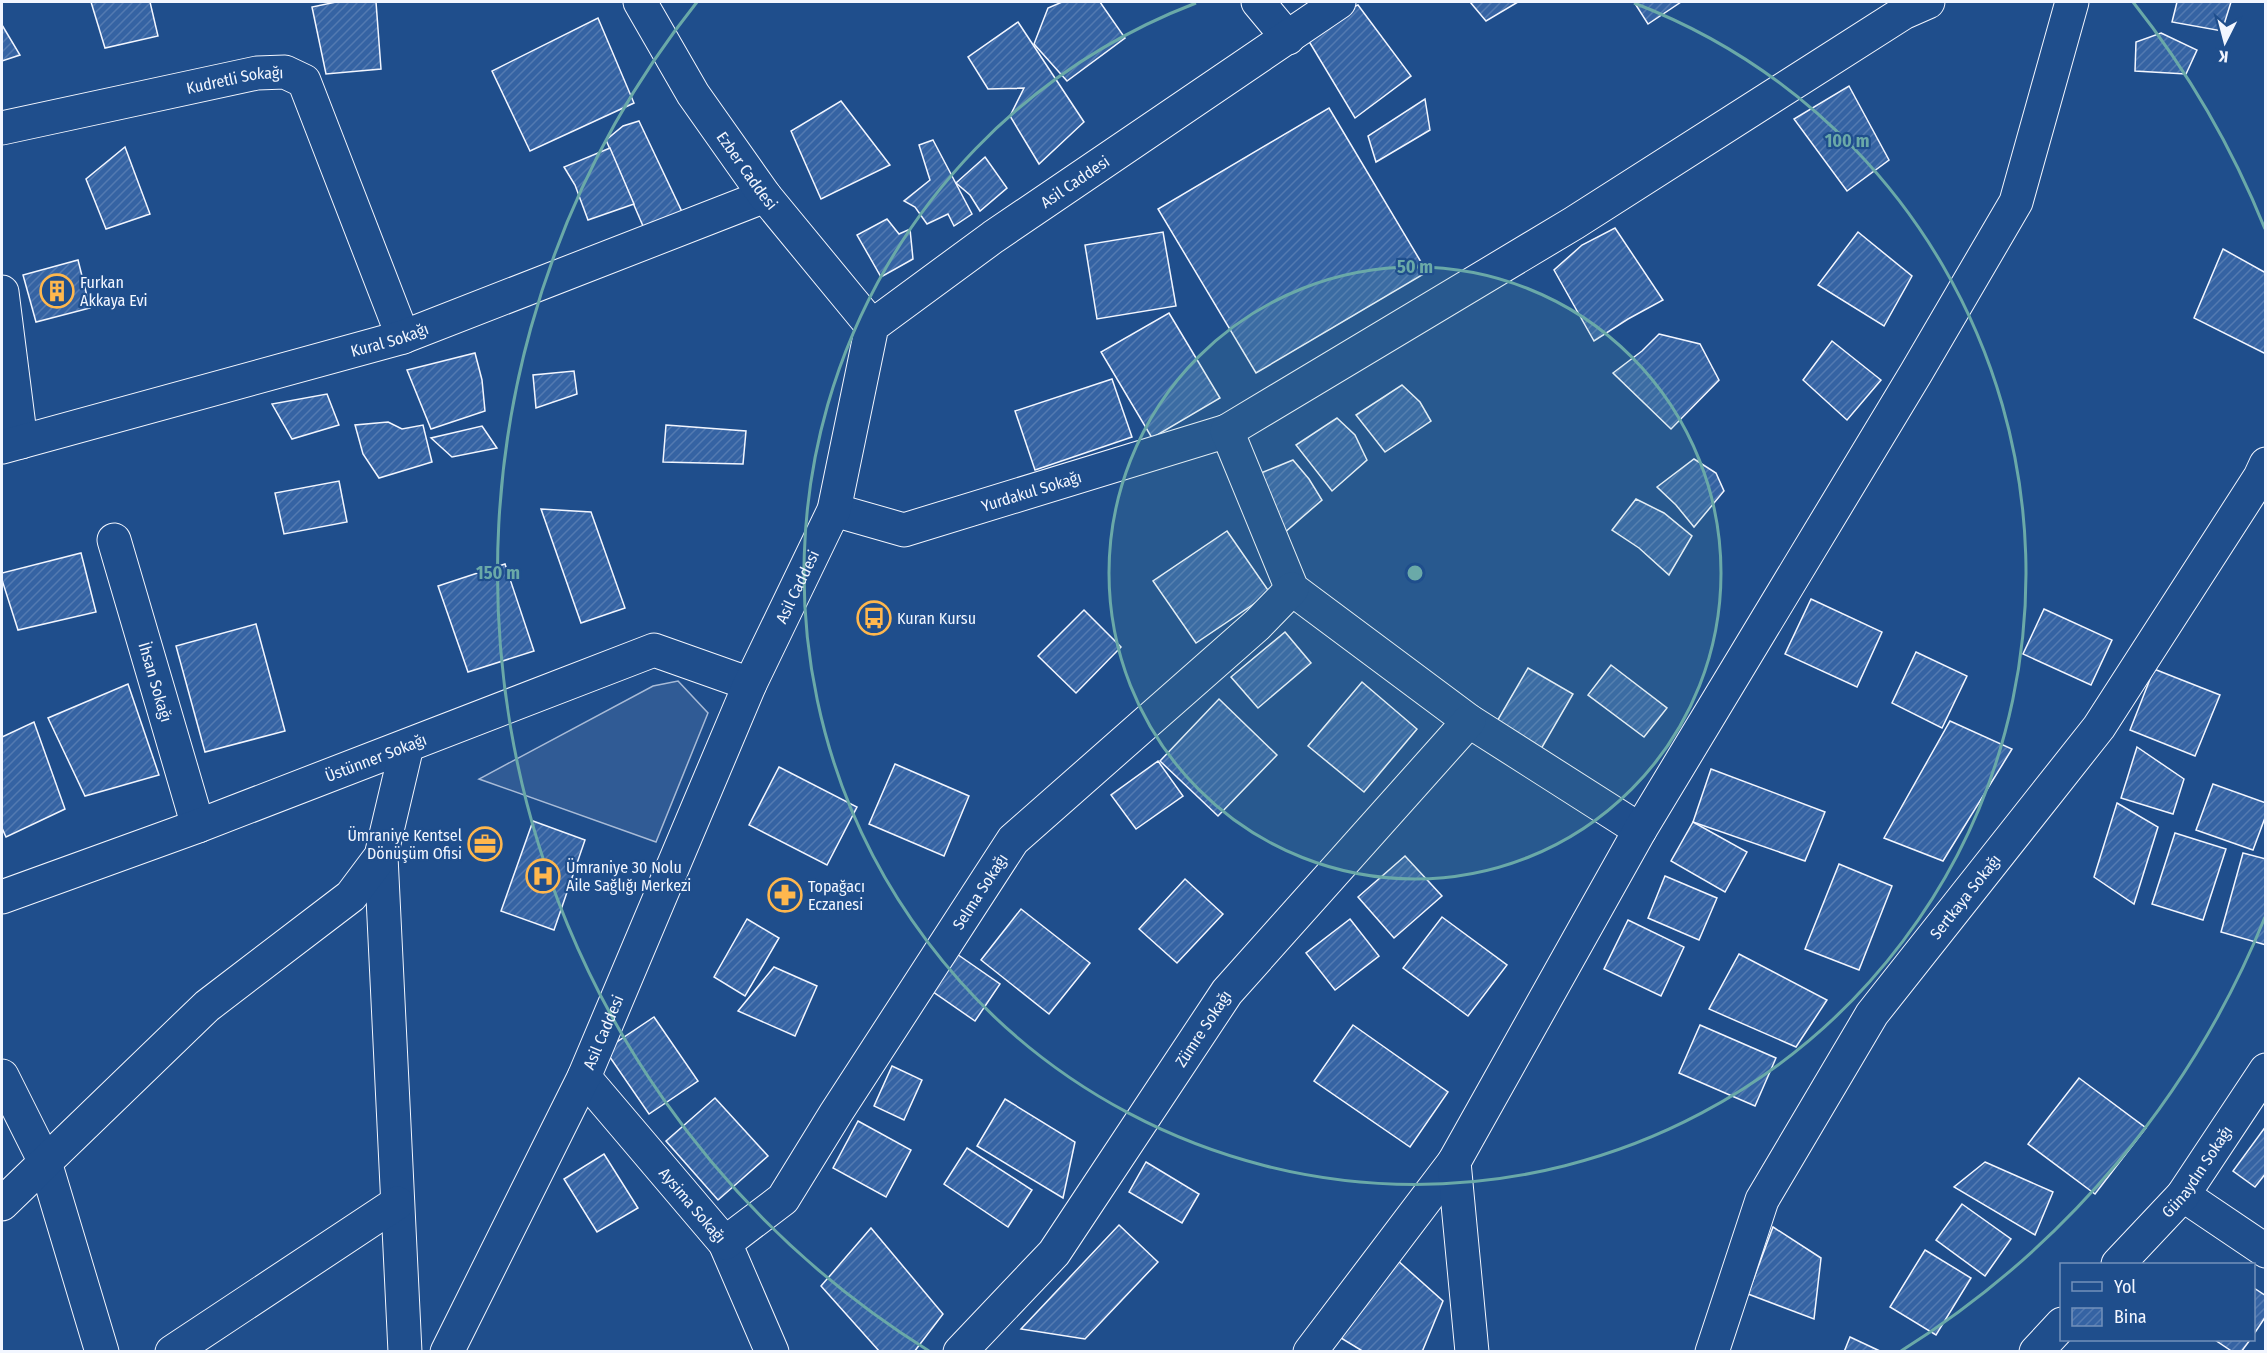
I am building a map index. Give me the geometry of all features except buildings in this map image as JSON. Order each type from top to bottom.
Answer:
[{"type":"street","name":"Ezber Caddesi","points":[[640,2],[693,94],[765,196],[872,326]]},
{"type":"street","points":[[1258,2],[1288,38]]},
{"type":"street","name":"Asil Caddesi","points":[[447,1352],[584,1077],[750,684],[834,510],[872,326],[993,237],[1339,2]]},
{"type":"street","name":"Yurdakul Sokağı","points":[[834,510],[904,530],[1227,431],[1574,223],[1903,13],[1928,2]]},
{"type":"street","points":[[1310,1352],[1454,1162],[1640,830],[1916,373],[2016,201],[2072,2]]},
{"type":"street","name":"Kudretli Sokağı","points":[[2,128],[257,73],[285,72],[304,81],[402,337]]},
{"type":"street","name":"Kural Sokağı","points":[[11,445],[402,337],[765,196]]},
{"type":"street","points":[[2,292],[11,445]]},
{"type":"street","points":[[1227,431],[1292,589],[1469,721],[1640,830]]},
{"type":"street","name":"Sertkaya Sokağı","points":[[1712,1352],[1761,1200],[1872,1014],[2099,727],[2264,474]]},
{"type":"street","name":"İhsan Sokağı","points":[[114,540],[198,826]]},
{"type":"street","name":"Selma Sokağı","points":[[725,1243],[783,1199],[1013,840],[1257,625],[1292,589]]},
{"type":"street","name":"Üstünner Sokağı","points":[[2,897],[407,747],[654,650],[750,684]]},
{"type":"street","name":"Zümre Sokağı","points":[[960,1352],[1054,1253],[1227,992],[1469,721]]},
{"type":"street","points":[[405,1352],[381,856],[407,747]]},
{"type":"street","points":[[2,1204],[207,1006],[351,896],[381,856]]},
{"type":"street","name":"Günaydın Sokağı","points":[[2119,1263],[2183,1195],[2265,1070]]},
{"type":"street","points":[[2,1076],[45,1162],[102,1352]]},
{"type":"street","name":"Aysima Sokağı","points":[[584,1077],[725,1243],[772,1352]]},
{"type":"street","points":[[1454,1162],[1472,1352]]},
{"type":"street","points":[[2183,1195],[2265,1251]]},
{"type":"street","points":[[172,1352],[397,1203]]},
{"type":"street","points":[[2036,1352],[2060,1325]]},
{"type":"shaded area","points":[[678,681],[708,713],[656,842],[479,779],[653,686]]},
{"type":"place","name":"Furkan Akkaya Evi","points":[[57,291]]},
{"type":"place","name":"Kuran Kursu","points":[[874,618]]},
{"type":"place","name":"Ümraniye Kentsel Dönüşüm Ofisi","points":[[485,844]]},
{"type":"place","name":"Ümraniye 30 Nolu Aile Sağlığı Merkezi","points":[[543,876]]},
{"type":"place","name":"Topağacı Eczanesi","points":[[785,895]]}]
